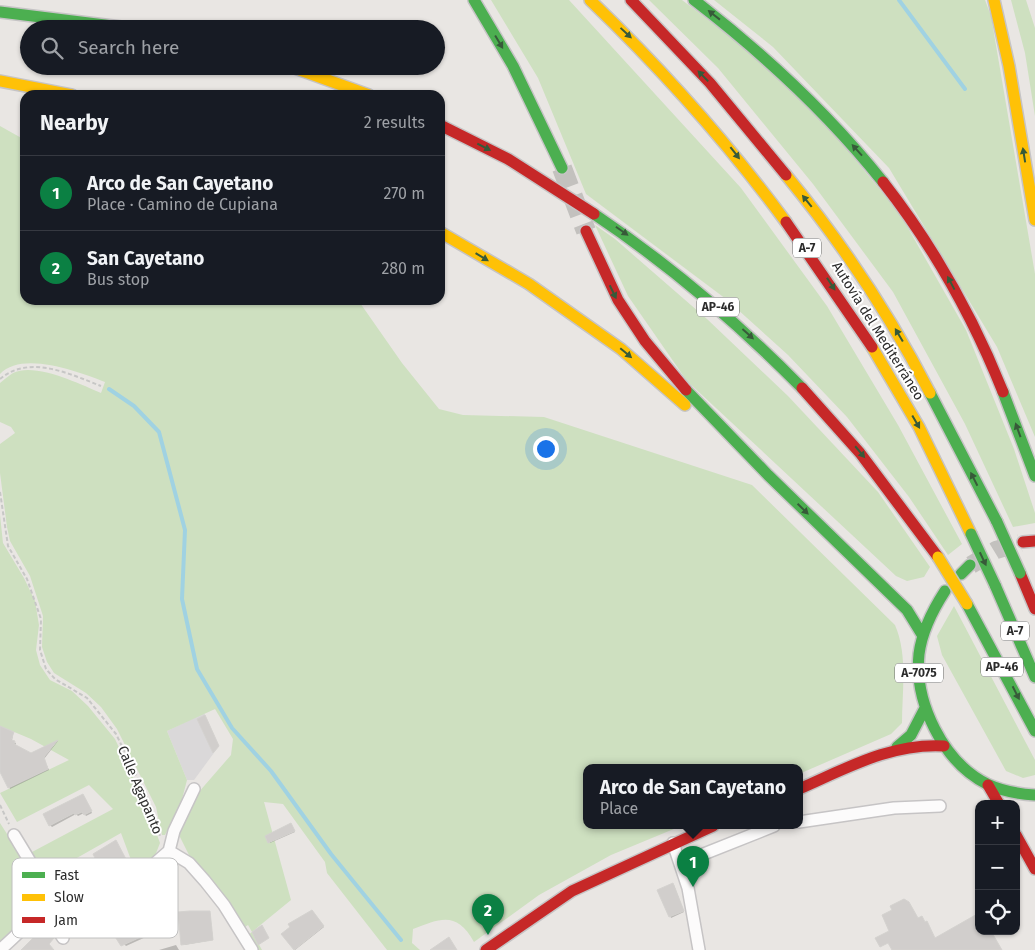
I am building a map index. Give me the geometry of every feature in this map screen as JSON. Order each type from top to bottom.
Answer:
[{"type":"main road","points":[[474,0],[513,66],[562,168]]},
{"type":"main road","name":"Autovía del Mediterráneo","points":[[590,0],[642,48],[725,141],[802,240],[881,360],[929,444],[972,534],[1035,677]]},
{"type":"main road","name":"Autovía del Mediterráneo","points":[[631,0],[710,83],[826,226],[901,336],[997,522],[1035,609]]},
{"type":"main road","points":[[694,0],[762,53],[819,107],[870,165],[913,222],[948,276],[982,341],[1007,398],[1035,476]]},
{"type":"main road","points":[[994,0],[1009,66],[1035,220]]},
{"type":"main road","points":[[0,12],[76,20]]},
{"type":"main road","points":[[314,75],[355,90]]},
{"type":"main road","points":[[0,81],[46,90]]},
{"type":"main road","name":"AP-46","points":[[445,128],[497,154],[619,229],[666,263],[776,360],[836,424],[910,515],[967,604],[1035,731]]},
{"type":"main road","points":[[586,231],[618,300],[645,341],[682,386],[768,475],[907,610],[923,636]]},
{"type":"main road","points":[[445,235],[529,284],[621,349],[768,475]]},
{"type":"main road","points":[[961,574],[970,565]]},
{"type":"main road","name":"A-7075","points":[[944,591],[932,612],[923,636],[919,663],[920,692],[924,710],[944,746],[967,770],[988,785],[1017,794],[1035,795]]},
{"type":"main road","points":[[898,748],[911,735],[924,710]]},
{"type":"main road","points":[[803,787],[898,748],[918,744],[944,746]]},
{"type":"main road","points":[[988,785],[997,800]]},
{"type":"main road","points":[[486,950],[572,891],[706,829]]},
{"type":"main road","points":[[1020,842],[1035,869]]},
{"type":"street","name":"Calle Agapanto","points":[[161,858],[169,851],[174,831],[194,789]]},
{"type":"street","points":[[803,821],[894,808],[940,806]]},
{"type":"street","points":[[681,863],[766,829]]},
{"type":"street","points":[[14,835],[28,858]]},
{"type":"street","points":[[673,843],[688,888],[699,950]]},
{"type":"street","name":"Calle Agapanto","points":[[169,851],[189,863],[205,881],[224,905],[252,950]]},
{"type":"street","points":[[0,950],[13,938]]},
{"type":"path","points":[[0,378],[10,370],[37,366],[69,373],[101,386]]},
{"type":"path","name":"Calle Agapanto","points":[[0,492],[8,546],[27,579],[41,619],[40,650],[46,669],[55,679],[86,698],[116,734],[151,806],[157,831],[169,851]]},
{"type":"path","points":[[0,805],[14,835]]},
{"type":"shaded area","points":[[204,713],[219,746],[194,780],[187,780],[167,731]]},
{"type":"green space","points":[[491,0],[569,0],[741,188],[827,306],[898,425],[962,544],[948,555],[909,497],[847,417],[788,355],[726,299],[586,194],[538,78]]},
{"type":"green space","points":[[649,0],[682,0],[736,41],[821,118],[900,214],[966,330],[1014,449],[1035,513],[1035,523],[1013,527],[965,424],[893,292],[813,184],[718,68]]},
{"type":"green space","points":[[714,0],[985,0],[991,16],[1035,274],[1035,437],[997,347],[889,168],[773,47]]},
{"type":"green space","points":[[1011,0],[1026,0],[1035,28],[1035,116],[1025,53]]},
{"type":"green space","points":[[0,126],[20,137],[20,305],[361,305],[402,363],[439,409],[463,415],[544,417],[752,485],[895,625],[902,649],[903,661],[902,723],[891,734],[803,772],[803,764],[583,764],[583,829],[674,829],[611,855],[539,895],[474,942],[468,932],[455,921],[440,920],[413,929],[412,943],[420,950],[387,950],[327,873],[325,862],[283,804],[264,802],[291,900],[252,932],[248,925],[242,929],[222,896],[190,857],[178,833],[198,793],[231,755],[233,739],[215,709],[167,731],[187,780],[181,803],[165,835],[162,835],[156,807],[117,729],[101,707],[86,693],[54,673],[47,662],[42,647],[43,616],[30,576],[10,541],[0,473],[0,444],[15,433],[11,427],[0,422],[0,383],[13,373],[22,370],[45,372],[101,393],[105,382],[67,369],[36,363],[10,367],[0,374]]},
{"type":"green space","points":[[595,225],[615,239],[707,319],[788,396],[878,492],[930,567],[924,577],[907,581],[896,576],[687,381],[628,296]]},
{"type":"green space","points":[[0,515],[3,543],[35,601],[39,625],[36,650],[40,665],[50,680],[72,691],[88,706],[115,739],[147,807],[160,843],[154,858],[130,858],[121,833],[77,858],[35,858],[32,852],[113,809],[89,785],[17,822],[0,793],[69,760],[31,739],[0,726]]},
{"type":"green space","points":[[954,606],[1035,760],[1035,775],[1023,778],[1006,771],[942,655],[937,636]]},
{"type":"green space","points":[[0,823],[22,858],[12,858],[12,930],[0,941]]},
{"type":"green space","points":[[252,932],[262,950],[256,950],[246,937]]},
{"type":"building","points":[[205,715],[219,746],[213,753],[197,719]]},
{"type":"building","points":[[0,726],[14,732],[11,740],[15,741],[14,744],[31,753],[58,740],[44,757],[48,769],[8,788],[0,772]]},
{"type":"building","points":[[83,794],[92,811],[84,815],[82,812],[75,815],[74,813],[49,826],[43,814]]},
{"type":"building","points":[[291,823],[295,831],[268,843],[265,836]]},
{"type":"building","points":[[116,840],[125,858],[95,858],[93,854]]},
{"type":"building","points":[[673,883],[684,911],[669,917],[657,890]]},
{"type":"building","points":[[904,899],[909,902],[918,918],[922,916],[925,922],[927,921],[935,938],[975,915],[975,935],[993,935],[1002,950],[892,950],[888,943],[880,947],[875,938],[889,931],[882,915],[892,910],[890,906]]},
{"type":"building","points":[[312,910],[324,926],[294,950],[281,934],[290,927],[288,924]]},
{"type":"building","points":[[210,911],[213,940],[181,945],[178,912]]},
{"type":"building","points":[[262,925],[269,938],[258,945],[252,932]]},
{"type":"building","points":[[449,937],[457,950],[430,950],[446,939]]},
{"type":"building","points":[[33,938],[54,938],[49,944],[54,950],[21,950]]},
{"type":"building","points":[[116,938],[139,938],[121,946]]},
{"type":"waterway","points":[[899,0],[965,89]]},
{"type":"waterway","points":[[109,389],[134,406],[159,432],[185,530],[182,599],[197,669],[232,728],[271,771],[331,854],[401,940]]},
{"type":"tunnel","points":[[562,168],[586,231]]},
{"type":"tunnel","points":[[971,565],[996,550],[1020,543]]},
{"type":"traffic: fast","points":[[474,0],[513,66],[562,168]]},
{"type":"traffic: fast","points":[[694,0],[720,20],[794,85],[840,132],[883,182]]},
{"type":"traffic: fast","points":[[0,12],[64,20]]},
{"type":"traffic: fast","points":[[594,214],[676,274],[728,318],[802,388]]},
{"type":"traffic: fast","points":[[686,390],[768,475],[907,610],[923,636]]},
{"type":"traffic: fast","points":[[1003,392],[1035,476]]},
{"type":"traffic: fast","points":[[930,393],[997,522]]},
{"type":"traffic: fast","points":[[997,522],[1020,573]]},
{"type":"traffic: fast","points":[[971,534],[995,585]]},
{"type":"traffic: fast","points":[[961,574],[970,565]]},
{"type":"traffic: fast","points":[[995,585],[1035,677]]},
{"type":"traffic: fast","points":[[945,591],[928,621],[922,637],[919,654],[921,691],[935,729],[945,746],[971,774],[999,789],[1035,795]]},
{"type":"traffic: fast","points":[[967,604],[1035,731]]},
{"type":"traffic: fast","points":[[897,747],[911,735],[924,710]]},
{"type":"traffic: slow","points":[[590,0],[693,107],[741,163],[786,222]]},
{"type":"traffic: slow","points":[[994,0],[1009,66],[1035,220]]},
{"type":"traffic: slow","points":[[314,75],[355,90]]},
{"type":"traffic: slow","points":[[0,81],[46,90]]},
{"type":"traffic: slow","points":[[786,175],[846,253],[864,280],[915,364],[930,393]]},
{"type":"traffic: slow","points":[[445,235],[529,284],[621,349],[685,405]]},
{"type":"traffic: slow","points":[[872,347],[919,427],[971,534]]},
{"type":"traffic: slow","points":[[938,557],[967,604]]},
{"type":"traffic: jam","points":[[631,0],[710,83],[786,175]]},
{"type":"traffic: jam","points":[[445,128],[508,159],[594,214]]},
{"type":"traffic: jam","points":[[883,182],[919,232],[951,283],[979,337],[1003,392]]},
{"type":"traffic: jam","points":[[786,222],[872,347]]},
{"type":"traffic: jam","points":[[586,231],[618,300],[645,341],[686,390]]},
{"type":"traffic: jam","points":[[802,388],[860,453],[938,557]]},
{"type":"traffic: jam","points":[[1023,542],[1035,541]]},
{"type":"traffic: jam","points":[[1020,573],[1035,609]]},
{"type":"traffic: jam","points":[[803,787],[852,765],[887,753],[906,748],[944,746]]},
{"type":"traffic: jam","points":[[988,785],[997,800]]},
{"type":"traffic: jam","points":[[486,950],[572,891],[706,829]]},
{"type":"traffic: jam","points":[[1020,842],[1035,869]]},
{"type":"place","name":"Arco de San Cayetano","points":[[693,887]]},
{"type":"place","name":"San Cayetano","points":[[488,935]]}]
